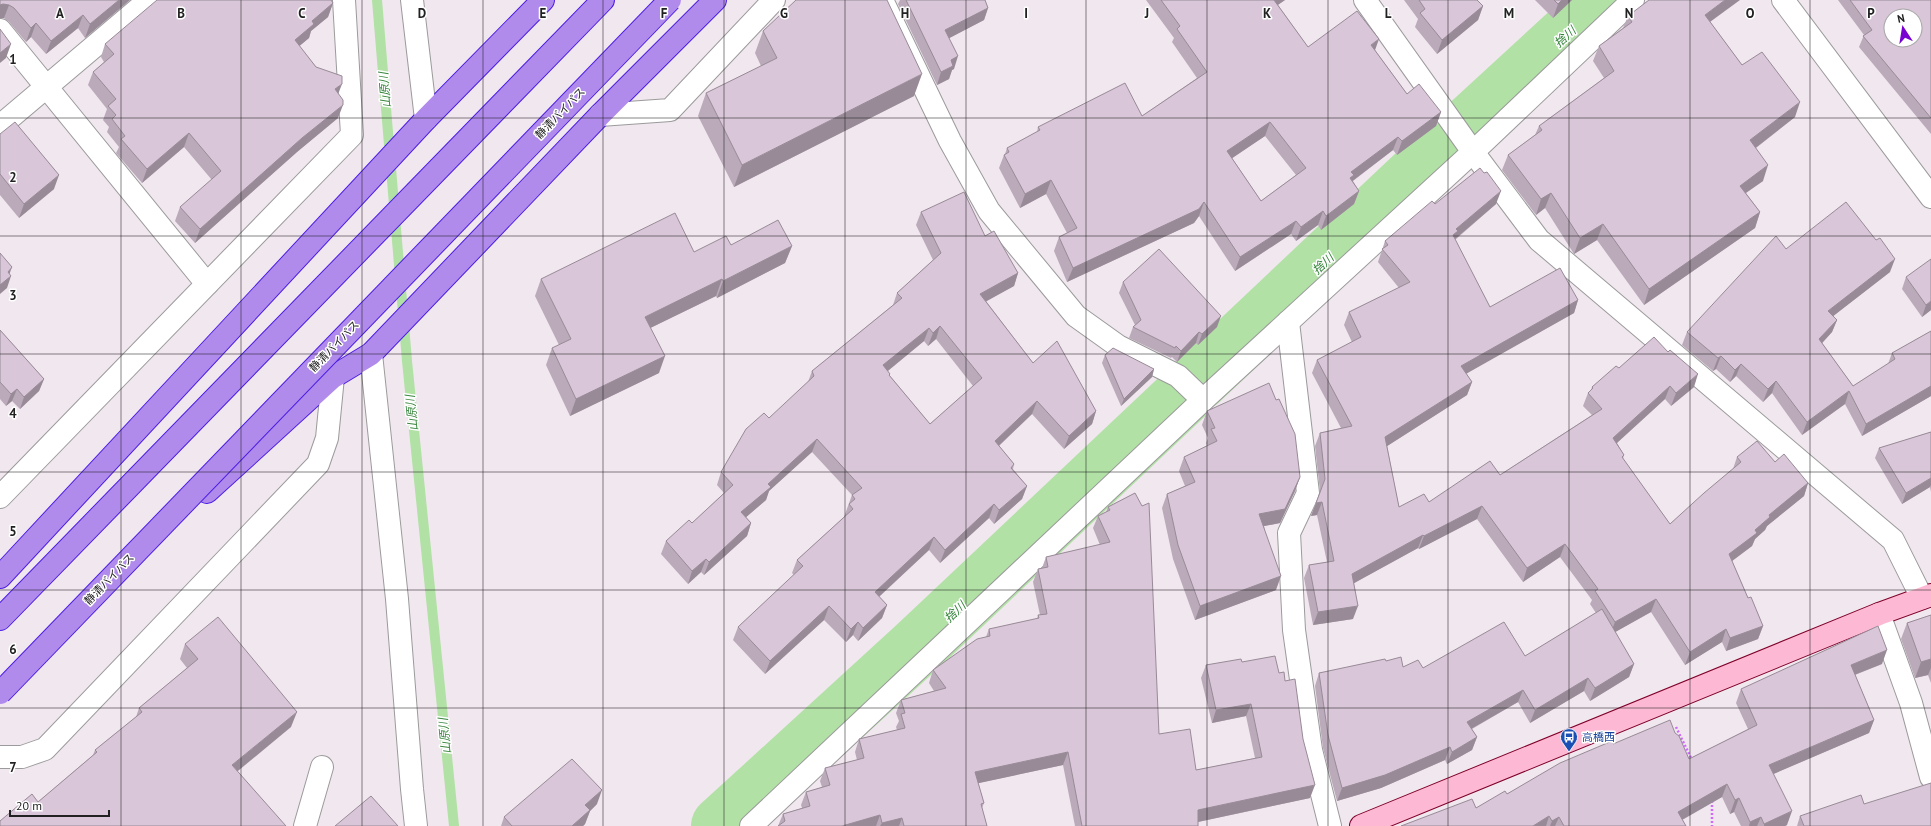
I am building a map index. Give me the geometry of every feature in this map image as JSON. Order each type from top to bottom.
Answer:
[{"type":"highway","points":[[0,576],[426,119],[543,0]]},
{"type":"highway","points":[[0,619],[603,0]]},
{"type":"highway","name":"静清バイパス","points":[[0,692],[670,0]]},
{"type":"highway","points":[[0,682],[333,376],[371,354],[600,115],[715,0]]},
{"type":"street","points":[[0,126],[149,0]]},
{"type":"street","points":[[0,497],[352,135],[344,0]]},
{"type":"street","points":[[412,0],[426,119]]},
{"type":"street","points":[[600,115],[670,110],[774,0]]},
{"type":"street","points":[[882,0],[950,141],[989,211],[1076,316],[1118,346],[1178,376],[1203,400]]},
{"type":"street","points":[[1361,826],[1879,614],[1927,596],[1893,540],[1539,240],[1473,152],[1366,0]]},
{"type":"street","points":[[751,826],[1203,400],[1473,152],[1633,0]]},
{"type":"street","points":[[1783,0],[1931,197]]},
{"type":"street","points":[[0,30],[207,284]]},
{"type":"street","points":[[1288,322],[1308,494],[1289,533],[1294,630],[1311,750],[1330,826]]},
{"type":"street","points":[[371,354],[397,599],[416,826]]},
{"type":"street","points":[[0,757],[22,757],[44,749],[318,464],[327,438],[333,376]]},
{"type":"street","points":[[1879,614],[1911,703],[1931,776]]},
{"type":"street","points":[[305,826],[322,767]]},
{"type":"path","points":[[1664,702],[1695,766]]},
{"type":"path","points":[[1708,794],[1712,801],[1712,826]]},
{"type":"building","points":[[0,0],[119,0],[90,24],[83,15],[51,41],[36,23],[31,28],[14,8],[9,5],[0,5]]},
{"type":"building","points":[[157,0],[331,0],[333,3],[312,21],[314,24],[295,40],[316,67],[342,76],[342,84],[335,89],[343,100],[343,105],[302,138],[200,229],[180,207],[221,171],[189,133],[147,169],[121,139],[125,136],[112,119],[116,115],[108,106],[116,99],[93,72],[114,54],[105,44]]},
{"type":"building","points":[[796,0],[887,0],[922,74],[742,165],[706,93],[777,58],[763,31]]},
{"type":"building","points":[[906,0],[985,0],[988,8],[945,30],[958,56],[951,60],[953,66],[941,72]]},
{"type":"building","points":[[1161,0],[1274,0],[1308,47],[1357,11],[1379,39],[1371,45],[1407,94],[1419,84],[1441,112],[1402,141],[1398,137],[1351,172],[1354,175],[1350,178],[1359,191],[1326,216],[1323,211],[1301,227],[1296,221],[1240,257],[1204,202],[1199,209],[1073,268],[1059,237],[1077,228],[1051,180],[1025,194],[1004,155],[1009,152],[1007,148],[1040,130],[1038,127],[1125,83],[1142,116],[1207,72],[1177,29],[1180,26]],"holes":[[[1270,122],[1306,168],[1261,201],[1227,151]]]},
{"type":"building","points":[[1419,0],[1477,0],[1483,6],[1442,40],[1420,13],[1425,9]]},
{"type":"building","points":[[1554,0],[1562,0],[1558,4]]},
{"type":"building","points":[[1649,0],[1725,0],[1705,15],[1742,65],[1762,52],[1800,102],[1750,140],[1768,165],[1740,186],[1760,212],[1649,289],[1603,224],[1580,238],[1551,193],[1541,199],[1508,155],[1542,130],[1539,126],[1614,71],[1599,46],[1632,22],[1628,16]]},
{"type":"building","points":[[1850,0],[1931,0],[1931,118],[1863,36],[1872,30]]},
{"type":"building","points":[[0,29],[11,44],[0,53]]},
{"type":"building","points":[[15,122],[59,175],[24,204],[0,174],[0,134]]},
{"type":"building","points":[[1480,168],[1484,173],[1487,172],[1501,191],[1456,229],[1458,231],[1453,235],[1490,307],[1560,268],[1578,300],[1461,366],[1472,382],[1385,437],[1399,507],[1424,494],[1429,502],[1490,461],[1500,475],[1602,409],[1588,393],[1593,388],[1592,387],[1616,366],[1619,368],[1654,337],[1668,352],[1670,350],[1698,374],[1676,393],[1670,386],[1613,438],[1624,455],[1622,457],[1670,524],[1741,462],[1737,457],[1757,441],[1775,462],[1784,454],[1808,483],[1769,515],[1770,517],[1755,530],[1757,533],[1729,554],[1748,598],[1751,597],[1763,626],[1730,638],[1726,629],[1690,652],[1656,599],[1615,622],[1595,591],[1598,589],[1565,544],[1527,568],[1482,506],[1424,536],[1423,535],[1352,574],[1358,606],[1318,612],[1309,565],[1334,561],[1322,502],[1316,503],[1325,479],[1320,433],[1352,426],[1317,360],[1361,337],[1349,312],[1410,282],[1382,249],[1388,245],[1385,241],[1432,201],[1435,204]]},
{"type":"building","points":[[964,192],[985,236],[994,231],[1018,273],[980,294],[1033,363],[1057,341],[1096,411],[1069,436],[1037,401],[995,441],[1014,464],[1011,468],[1027,486],[999,510],[994,504],[945,550],[934,537],[875,592],[887,605],[863,628],[858,622],[851,629],[829,606],[770,661],[738,627],[803,566],[797,560],[853,509],[849,504],[855,499],[852,495],[862,488],[817,439],[768,484],[771,487],[741,512],[751,523],[709,562],[706,559],[692,571],[666,541],[689,520],[692,523],[733,485],[721,472],[746,429],[764,413],[769,418],[814,376],[812,371],[902,298],[897,293],[941,253],[921,212]],"holes":[[[940,326],[982,378],[930,424],[889,375],[890,374],[883,365],[929,328],[933,333]]]},
{"type":"building","points":[[1846,202],[1876,240],[1880,238],[1895,259],[1828,311],[1837,320],[1819,339],[1853,386],[1895,359],[1892,353],[1931,331],[1931,386],[1866,424],[1849,391],[1807,422],[1776,381],[1768,389],[1741,364],[1735,370],[1721,356],[1718,358],[1687,332],[1776,236],[1786,249]]},
{"type":"building","points":[[675,213],[694,252],[726,236],[731,245],[778,220],[792,246],[723,281],[722,279],[645,317],[665,356],[576,399],[552,348],[571,339],[541,279]]},
{"type":"building","points":[[1159,249],[1221,316],[1202,334],[1199,332],[1181,351],[1176,346],[1175,348],[1133,327],[1141,320],[1123,282]]},
{"type":"building","points":[[0,253],[12,267],[8,272],[11,276],[0,285]]},
{"type":"building","points":[[1931,259],[1931,301],[1926,305],[1906,277]]},
{"type":"building","points":[[0,330],[44,379],[24,397],[17,389],[11,394],[0,382]]},
{"type":"building","points":[[1113,348],[1154,369],[1124,399],[1105,355]]},
{"type":"building","points":[[1269,383],[1276,400],[1279,399],[1295,434],[1300,477],[1285,509],[1259,514],[1281,576],[1200,606],[1178,545],[1167,494],[1195,482],[1184,457],[1217,441],[1211,429],[1215,428],[1207,411]]},
{"type":"building","points":[[1931,432],[1931,478],[1906,493],[1879,448]]},
{"type":"building","points":[[1135,493],[1142,506],[1149,503],[1159,734],[1190,729],[1196,770],[1262,757],[1251,704],[1216,710],[1206,665],[1241,659],[1242,662],[1275,656],[1279,673],[1284,672],[1285,681],[1295,679],[1303,739],[1315,785],[1198,810],[1198,826],[1082,826],[1068,752],[975,772],[984,803],[981,804],[987,826],[904,826],[902,818],[882,823],[880,815],[842,826],[778,826],[785,821],[783,814],[810,806],[806,792],[830,785],[825,768],[864,758],[859,739],[905,728],[901,714],[905,713],[901,700],[946,688],[933,670],[977,639],[990,636],[989,629],[1039,618],[1038,615],[1047,614],[1038,569],[1048,567],[1046,557],[1110,542],[1098,516],[1110,510],[1108,507]]},
{"type":"building","points":[[1602,609],[1634,664],[1595,688],[1588,678],[1535,710],[1523,690],[1467,722],[1477,737],[1452,752],[1450,747],[1385,775],[1342,788],[1328,735],[1319,673],[1401,657],[1403,667],[1418,660],[1423,668],[1504,622],[1525,656]]},
{"type":"building","points":[[1931,615],[1931,659],[1921,662],[1907,623]]},
{"type":"building","points":[[218,617],[297,712],[232,765],[286,826],[0,826],[0,821],[32,794],[38,802],[97,752],[95,750],[142,712],[139,708],[198,659],[185,644]]},
{"type":"building","points":[[1878,626],[1887,650],[1851,665],[1874,720],[1769,765],[1792,811],[1764,824],[1761,817],[1750,822],[1739,798],[1735,800],[1727,784],[1678,812],[1686,826],[1564,826],[1559,817],[1552,821],[1549,816],[1533,826],[1401,826],[1472,799],[1476,808],[1505,791],[1507,794],[1560,763],[1612,741],[1613,744],[1670,720],[1689,759],[1757,725],[1741,689]]},
{"type":"building","points":[[572,759],[602,790],[585,805],[590,810],[572,826],[512,826],[504,817]]},
{"type":"building","points":[[1931,783],[1931,826],[1804,826],[1800,816],[1861,795],[1864,804]]},
{"type":"building","points":[[371,796],[398,826],[335,826]]},
{"type":"waterway","name":"山原川","points":[[377,0],[407,361],[454,826]]},
{"type":"waterway","name":"捨川","points":[[1472,123],[1606,0]]},
{"type":"waterway","name":"捨川","points":[[1198,381],[1447,146]]},
{"type":"waterway","name":"捨川","points":[[721,826],[917,647],[1185,394]]},
{"type":"place","name":"高橋西","points":[[1569,752]]}]
